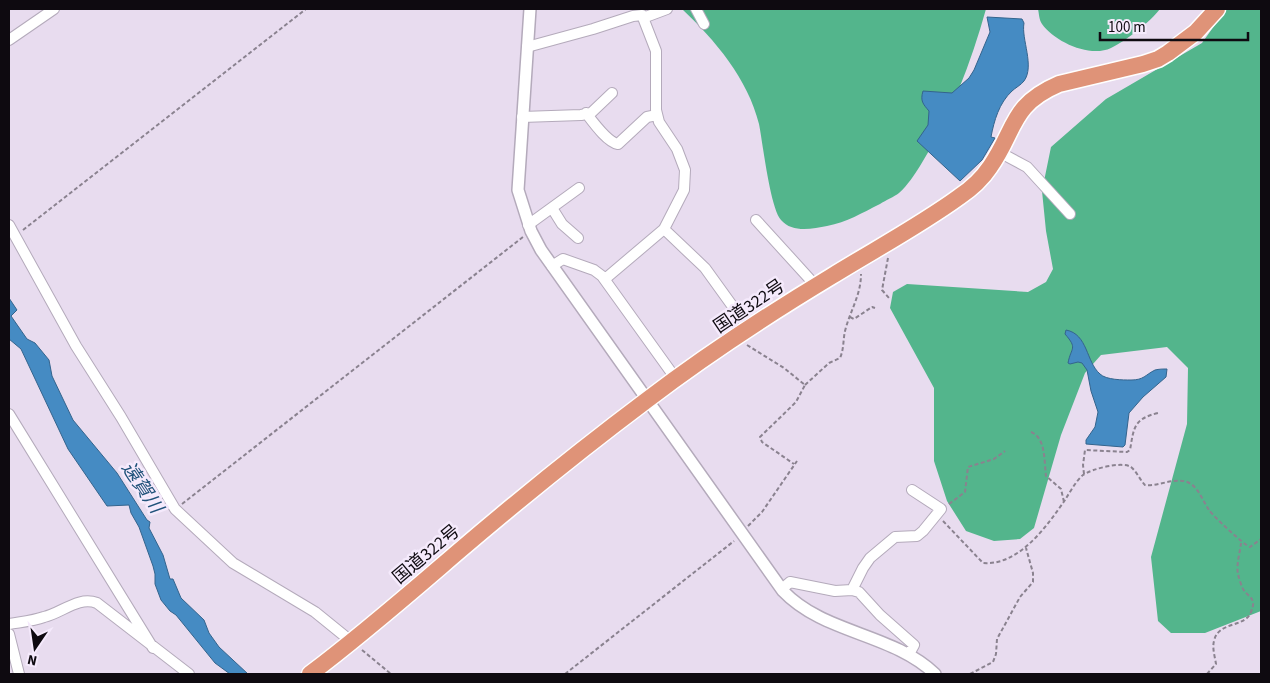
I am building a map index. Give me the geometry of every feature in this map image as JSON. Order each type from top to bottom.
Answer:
[{"type":"highway","name":"国道322号","points":[[310,674],[350,644],[502,515],[647,400],[816,286],[960,197],[976,184],[990,168],[1011,126],[1020,112],[1033,98],[1059,84],[1158,59],[1196,32],[1217,9]]},
{"type":"street","points":[[9,40],[54,9]]},
{"type":"street","points":[[530,9],[518,190],[530,228],[552,266],[647,400],[745,530],[782,590],[795,603],[811,614],[909,654],[935,674]]},
{"type":"street","points":[[644,18],[667,9]]},
{"type":"street","points":[[696,9],[704,24]]},
{"type":"street","points":[[527,47],[632,16],[642,15],[656,50],[656,110],[659,122],[677,149],[685,170],[684,190],[664,229],[605,279]]},
{"type":"street","points":[[522,118],[586,114],[591,112],[612,93]]},
{"type":"street","points":[[586,114],[596,127],[614,143],[618,144],[647,117],[657,115]]},
{"type":"street","points":[[999,152],[1027,167],[1070,214]]},
{"type":"street","points":[[530,228],[552,208],[579,188]]},
{"type":"street","points":[[552,208],[562,224],[578,238]]},
{"type":"street","points":[[756,220],[816,286]]},
{"type":"street","points":[[9,225],[76,346],[121,417],[175,509],[233,563],[315,612],[350,644]]},
{"type":"street","points":[[664,229],[705,268],[744,333]]},
{"type":"street","points":[[552,266],[563,259],[594,270],[605,279],[676,379]]},
{"type":"street","points":[[9,414],[153,648]]},
{"type":"street","points":[[852,590],[870,558],[888,542],[895,537],[917,536],[939,513],[912,490]]},
{"type":"street","points":[[782,590],[790,582],[834,592],[852,590],[859,592],[880,615],[914,645],[909,654]]},
{"type":"street","points":[[9,624],[45,617],[77,604],[91,601],[97,603],[189,674]]},
{"type":"street","points":[[9,634],[19,674]]},
{"type":"path","points":[[16,236],[306,9]]},
{"type":"path","points":[[175,509],[530,228]]},
{"type":"path","points":[[889,298],[882,290],[891,245],[890,241]]},
{"type":"path","points":[[794,464],[762,442],[760,437],[796,402],[805,385],[829,363],[840,358],[843,353],[845,331],[861,283],[860,268],[856,261]]},
{"type":"path","points":[[850,317],[854,319],[872,307],[875,308]]},
{"type":"path","points":[[744,333],[743,342],[784,368],[805,385]]},
{"type":"path","points":[[1084,474],[1085,450],[1127,452],[1130,450],[1134,429],[1139,420],[1158,413]]},
{"type":"path","points":[[1031,432],[1041,440],[1046,476],[1061,489],[1064,502]]},
{"type":"path","points":[[1005,451],[994,458],[968,467],[965,492],[939,513],[983,563],[992,564],[1001,561],[1026,548],[1055,516],[1084,474],[1110,465],[1120,464],[1130,466],[1146,485],[1154,486],[1169,481],[1185,481],[1192,484],[1210,512],[1242,542],[1250,547],[1261,539]]},
{"type":"path","points":[[565,674],[745,530],[762,512],[797,461]]},
{"type":"path","points":[[1207,674],[1216,664],[1213,643],[1215,637],[1224,627],[1244,620],[1251,613],[1253,603],[1251,596],[1243,588],[1237,572],[1242,542]]},
{"type":"path","points":[[970,674],[993,662],[996,654],[997,639],[1020,597],[1033,582],[1033,573],[1026,548]]},
{"type":"path","points":[[350,644],[391,674]]},
{"type":"green space","points":[[682,9],[986,9],[974,50],[959,90],[931,148],[911,180],[895,196],[848,220],[827,226],[803,229],[786,224],[777,213],[770,189],[759,124],[754,107],[739,76],[718,47]]},
{"type":"green space","points":[[1038,9],[1160,9],[1124,41],[1103,51],[1093,51],[1083,50],[1055,37],[1042,24]]},
{"type":"green space","points":[[1226,9],[1261,9],[1261,611],[1205,633],[1171,633],[1158,621],[1151,557],[1187,424],[1188,368],[1167,347],[1101,355],[1085,373],[1061,435],[1034,528],[1020,539],[994,541],[966,531],[947,501],[934,461],[934,388],[890,308],[893,292],[907,284],[1028,292],[1046,282],[1053,269],[1046,231],[1042,191],[1051,147],[1106,99],[1202,43]]},
{"type":"water","points":[[987,17],[1022,19],[1028,60],[1027,75],[1024,81],[1007,96],[1000,107],[991,137],[995,138],[982,160],[960,181],[917,141],[928,125],[929,111],[923,102],[922,94],[923,91],[952,93],[969,78],[990,32]]},
{"type":"water","points":[[9,298],[17,310],[11,316],[27,339],[35,343],[49,360],[52,376],[73,420],[117,473],[150,522],[149,528],[163,555],[170,579],[173,579],[181,598],[204,620],[209,633],[219,647],[248,674],[230,674],[215,663],[176,615],[161,600],[155,584],[153,566],[129,505],[107,506],[68,449],[21,349],[9,339]]},
{"type":"water","points":[[1066,330],[1079,337],[1095,369],[1103,376],[1119,380],[1135,380],[1155,370],[1167,369],[1166,377],[1143,397],[1129,413],[1125,445],[1123,447],[1086,444],[1086,440],[1095,427],[1098,412],[1087,370],[1082,363],[1068,363],[1072,346],[1065,334]]},
{"type":"water label","name":"遠賀川","points":[[143,487]]}]
